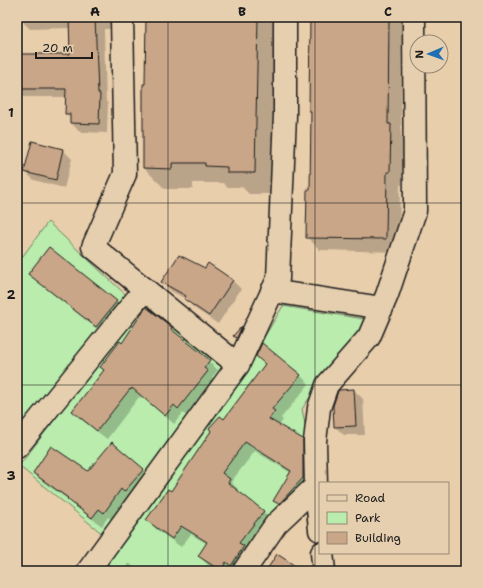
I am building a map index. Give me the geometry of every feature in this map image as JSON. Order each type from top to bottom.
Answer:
[{"type":"street","points":[[122,17],[125,174],[93,247],[238,365]]},
{"type":"street","points":[[88,571],[238,365],[278,279],[285,115],[285,17]]},
{"type":"street","points":[[319,519],[316,486],[315,441],[319,408],[327,385],[369,337],[382,308],[415,210],[414,17]]},
{"type":"street","points":[[17,447],[145,289]]},
{"type":"street","points":[[272,291],[382,308]]},
{"type":"street","points":[[244,571],[276,524],[316,486]]},
{"type":"street","points":[[322,554],[324,571]]},
{"type":"green space","points":[[48,222],[126,295],[17,434],[17,264]]},
{"type":"green space","points":[[145,302],[223,368],[104,535],[19,466]]},
{"type":"green space","points":[[283,306],[364,319],[366,330],[321,380],[302,409],[305,424],[308,485],[234,571],[101,571],[240,377]]},
{"type":"building","points":[[69,17],[95,17],[98,93],[100,94],[99,124],[70,123],[70,114],[65,114],[66,89],[17,89],[17,54],[70,54]]},
{"type":"building","points":[[146,17],[258,17],[255,173],[227,173],[227,167],[205,166],[205,163],[172,163],[172,169],[143,168],[143,84],[145,84]]},
{"type":"building","points":[[310,17],[389,17],[388,124],[391,124],[390,172],[387,172],[386,239],[306,238],[307,190],[310,190]]},
{"type":"building","points":[[32,141],[63,149],[56,180],[24,172]]},
{"type":"building","points":[[49,247],[117,301],[96,327],[28,274]]},
{"type":"building","points":[[179,255],[205,268],[208,263],[233,280],[209,316],[184,299],[186,296],[161,282]]},
{"type":"building","points":[[146,307],[210,360],[204,368],[208,371],[178,409],[174,405],[165,416],[132,388],[131,390],[130,389],[97,431],[72,411],[104,370],[100,367],[120,341],[122,343]]},
{"type":"building","points":[[242,326],[237,338],[233,336]]},
{"type":"building","points":[[262,343],[301,375],[272,409],[275,411],[269,419],[303,439],[303,478],[279,504],[273,501],[291,471],[245,442],[222,473],[230,479],[228,483],[264,511],[239,543],[244,546],[231,566],[226,562],[221,571],[198,556],[207,542],[181,526],[172,539],[146,520],[168,489],[171,491],[211,431],[209,428],[220,416],[224,419],[265,364],[256,356]]},
{"type":"building","points":[[354,389],[356,426],[334,427],[333,406],[338,391]]},
{"type":"building","points":[[112,442],[144,469],[124,492],[121,489],[104,513],[99,509],[92,518],[67,499],[68,498],[33,473],[51,446],[88,471]]},
{"type":"building","points":[[277,554],[303,571],[266,571]]}]
